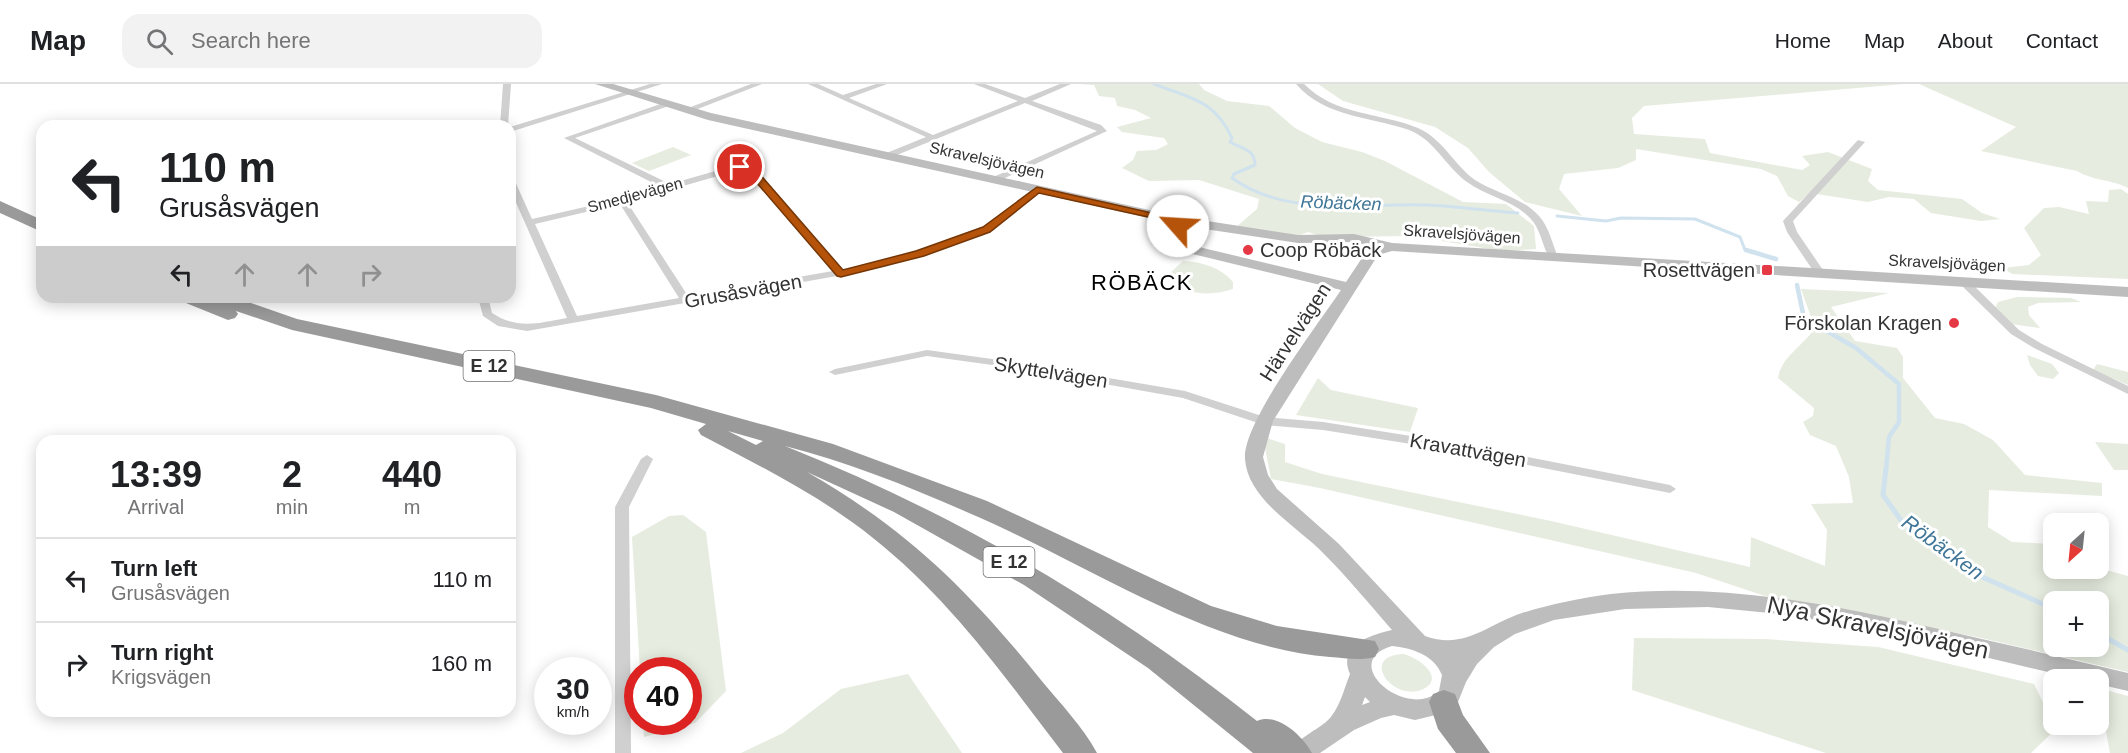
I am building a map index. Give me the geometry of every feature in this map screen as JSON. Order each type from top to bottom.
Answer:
[{"type":"highway","points":[[0,196],[36,213]]},
{"type":"highway","points":[[0,206],[36,224]]},
{"type":"highway","name":"E 12","points":[[202,303],[238,318],[316,339],[586,397],[708,430],[766,447],[878,493],[1011,563],[1103,622],[1176,674],[1275,753]]},
{"type":"highway","name":"E 12","points":[[231,303],[292,324],[656,402],[764,434],[887,487],[1020,556],[1186,665],[1296,753]]},
{"type":"highway","points":[[708,430],[829,496],[881,531],[918,563],[966,610],[1081,753]]},
{"type":"highway","points":[[764,434],[825,449],[968,503],[1201,613],[1286,639],[1314,645],[1373,644]]},
{"type":"highway","points":[[1449,691],[1449,720],[1474,753]]},
{"type":"street","points":[[504,120],[507,84]]},
{"type":"street","name":"Skravelsjövägen","points":[[601,84],[687,110],[1037,190],[1181,221],[1298,240],[1354,238],[1392,247],[2128,292]]},
{"type":"street","points":[[516,128],[658,84]]},
{"type":"street","points":[[687,110],[758,84]]},
{"type":"street","points":[[812,84],[932,137]]},
{"type":"street","points":[[844,97],[883,84]]},
{"type":"street","points":[[978,84],[1098,127],[1103,131],[994,180]]},
{"type":"street","points":[[887,156],[1067,84]]},
{"type":"street","points":[[1300,84],[1311,96],[1329,106],[1397,124],[1427,136],[1439,144],[1473,183],[1528,210],[1539,223],[1553,257]]},
{"type":"street","points":[[666,104],[568,138],[668,187]]},
{"type":"street","points":[[1820,273],[1792,232],[1788,221],[1861,142]]},
{"type":"street","name":"Smedjevägen","points":[[530,222],[622,201],[740,167],[753,173],[841,274]]},
{"type":"street","name":"Grusåsvägen","points":[[484,303],[487,314],[502,324],[527,328],[841,274],[920,254],[987,230],[1037,190]]},
{"type":"street","points":[[516,192],[573,320]]},
{"type":"street","points":[[622,201],[686,301]]},
{"type":"street","points":[[1181,221],[1167,237],[1169,242],[1177,246],[1349,287]]},
{"type":"street","name":"Härvelvägen","points":[[1375,599],[1359,576],[1332,549],[1270,494],[1258,475],[1254,457],[1264,421],[1349,287],[1373,252],[1392,247]]},
{"type":"street","points":[[1964,282],[2014,332],[2128,391]]},
{"type":"street","name":"Skyttelvägen","points":[[835,372],[927,353],[1030,367],[1185,395],[1264,421]]},
{"type":"street","name":"Kravattvägen","points":[[1264,421],[1323,426],[1461,448],[1670,489]]},
{"type":"street","points":[[623,753],[622,507],[647,459]]},
{"type":"street","points":[[1375,599],[1448,664],[1449,691],[1418,710],[1395,705],[1376,695],[1361,676],[1359,664],[1373,644],[1381,618],[1375,599]]},
{"type":"street","name":"Nya Skravelsjövägen","points":[[1425,645],[1466,648],[1543,615],[1625,601],[1670,599],[1755,602],[1864,620],[2128,681]]},
{"type":"street","points":[[1373,644],[1398,638],[1425,645]]},
{"type":"street","name":"Nya Skravelsjövägen","points":[[1449,691],[1469,658],[1488,640]]},
{"type":"street","points":[[1339,724],[1349,708],[1361,676]]},
{"type":"street","points":[[1302,753],[1339,724],[1360,714],[1395,705]]},
{"type":"shaded area","points":[[1079,84],[1199,84],[1204,90],[1227,101],[1269,106],[1295,128],[1322,142],[1362,152],[1385,161],[1463,202],[1506,204],[1534,226],[1536,249],[1502,251],[1412,236],[1323,237],[1308,232],[1295,237],[1235,228],[1257,209],[1259,199],[1199,180],[1149,181],[1122,168],[1133,160],[1137,151],[1156,150],[1168,144],[1164,138],[1122,132],[1117,127],[1151,118],[1135,110],[1117,106],[1115,98],[1099,96],[1094,85]]},
{"type":"shaded area","points":[[1318,84],[1904,84],[1644,106],[1632,118],[1634,134],[1705,139],[1710,153],[1802,170],[1810,165],[1802,156],[1828,152],[1872,169],[1868,181],[1878,190],[1962,199],[1982,213],[2000,219],[1981,221],[1931,213],[1914,199],[1889,197],[1868,202],[1810,193],[1799,202],[1788,196],[1777,176],[1761,169],[1636,149],[1636,160],[1618,168],[1564,174],[1559,189],[1582,216],[1525,202],[1489,172],[1468,148],[1435,127],[1343,101]]},
{"type":"shaded area","points":[[1919,84],[2128,84],[2128,188],[2089,177],[2077,171],[1981,151],[2016,127]]},
{"type":"shaded area","points":[[673,147],[691,155],[649,171],[632,163]]},
{"type":"shaded area","points":[[2121,189],[2128,194],[2128,279],[2012,274],[2003,268],[2029,265],[2041,255],[2024,228],[2044,208],[2059,207],[2089,214],[2086,201],[2108,202],[2109,190]]},
{"type":"shaded area","points":[[1183,261],[1204,264],[1216,269],[1233,282],[1233,289],[1216,293],[1198,293],[1181,287],[1169,274]]},
{"type":"shaded area","points":[[1801,289],[1889,293],[1831,307],[1855,341],[1897,348],[1903,357],[1903,378],[1935,418],[1964,424],[1993,440],[2025,475],[2102,483],[2102,496],[1989,490],[1988,527],[2012,542],[2043,544],[2043,579],[2109,579],[2109,571],[2128,576],[2128,672],[2063,657],[2109,657],[2109,591],[2043,591],[2043,652],[1977,637],[1765,596],[1696,573],[1271,479],[1263,437],[1285,444],[1285,462],[1322,474],[1551,521],[1750,567],[1751,537],[1825,566],[1827,530],[1811,504],[1853,503],[1849,477],[1836,446],[1810,435],[1803,422],[1813,416],[1814,408],[1778,378],[1783,364],[1815,328]]},
{"type":"shaded area","points":[[2017,297],[2071,298],[2081,302],[2038,303],[2028,307],[2029,315],[2040,328],[2010,324],[1995,308],[1998,302]]},
{"type":"shaded area","points":[[2027,355],[2052,364],[2059,373],[2053,379],[2038,376],[2030,365]]},
{"type":"shaded area","points":[[2097,364],[2128,372],[2128,385],[2093,370]]},
{"type":"shaded area","points":[[1318,378],[1331,390],[1418,408],[1410,432],[1296,415]]},
{"type":"shaded area","points":[[2095,442],[2128,444],[2128,470],[2114,470]]},
{"type":"shaded area","points":[[683,515],[706,532],[726,691],[702,716],[702,657],[639,657],[632,537],[669,516]]},
{"type":"shaded area","points":[[1634,638],[1765,639],[1878,647],[2034,684],[2043,702],[2043,735],[2050,735],[2031,753],[1826,753],[1632,690]]},
{"type":"shaded area","points":[[1403,654],[1416,659],[1428,669],[1432,680],[1429,685],[1421,690],[1410,692],[1391,684],[1385,677],[1382,669],[1383,662],[1390,657]]},
{"type":"shaded area","points":[[908,674],[962,753],[741,753],[783,733],[841,689]]},
{"type":"shaded area","points":[[2109,691],[2128,696],[2128,753],[2110,753],[2107,735],[2109,735]]},
{"type":"waterway","name":"Röbäcken","points":[[1154,84],[1190,97],[1218,116],[1232,138],[1230,142],[1247,150],[1253,156],[1255,165],[1234,174],[1232,178],[1254,191],[1301,204],[1426,205],[1518,213]]},
{"type":"waterway","name":"Röbäcken","points":[[1557,216],[1606,221],[1621,218],[1695,219],[1740,237],[1745,250],[1751,252]]},
{"type":"waterway","name":"Röbäcken","points":[[1746,250],[1776,259]]},
{"type":"waterway","name":"Röbäcken","points":[[1797,285],[1804,318],[1856,348],[1899,384],[1899,422],[1889,437],[1886,470]]},
{"type":"waterway","name":"Röbäcken","points":[[1886,468],[1883,495],[1903,523],[1971,572],[2043,604]]},
{"type":"waterway","name":"Röbäcken","points":[[2109,639],[2128,650]]},
{"type":"place","name":"Coop Röbäck","points":[[1248,250]]},
{"type":"place","name":"Rosettvägen","points":[[1767,270]]},
{"type":"place","name":"Förskolan Kragen","points":[[1954,323]]},
{"type":"district","name":"RÖBÄCK","points":[[1142,282]]},
{"type":"route","points":[[740,167],[753,173],[841,274],[920,254],[987,230],[1037,190],[1181,221],[1178,226]]}]
